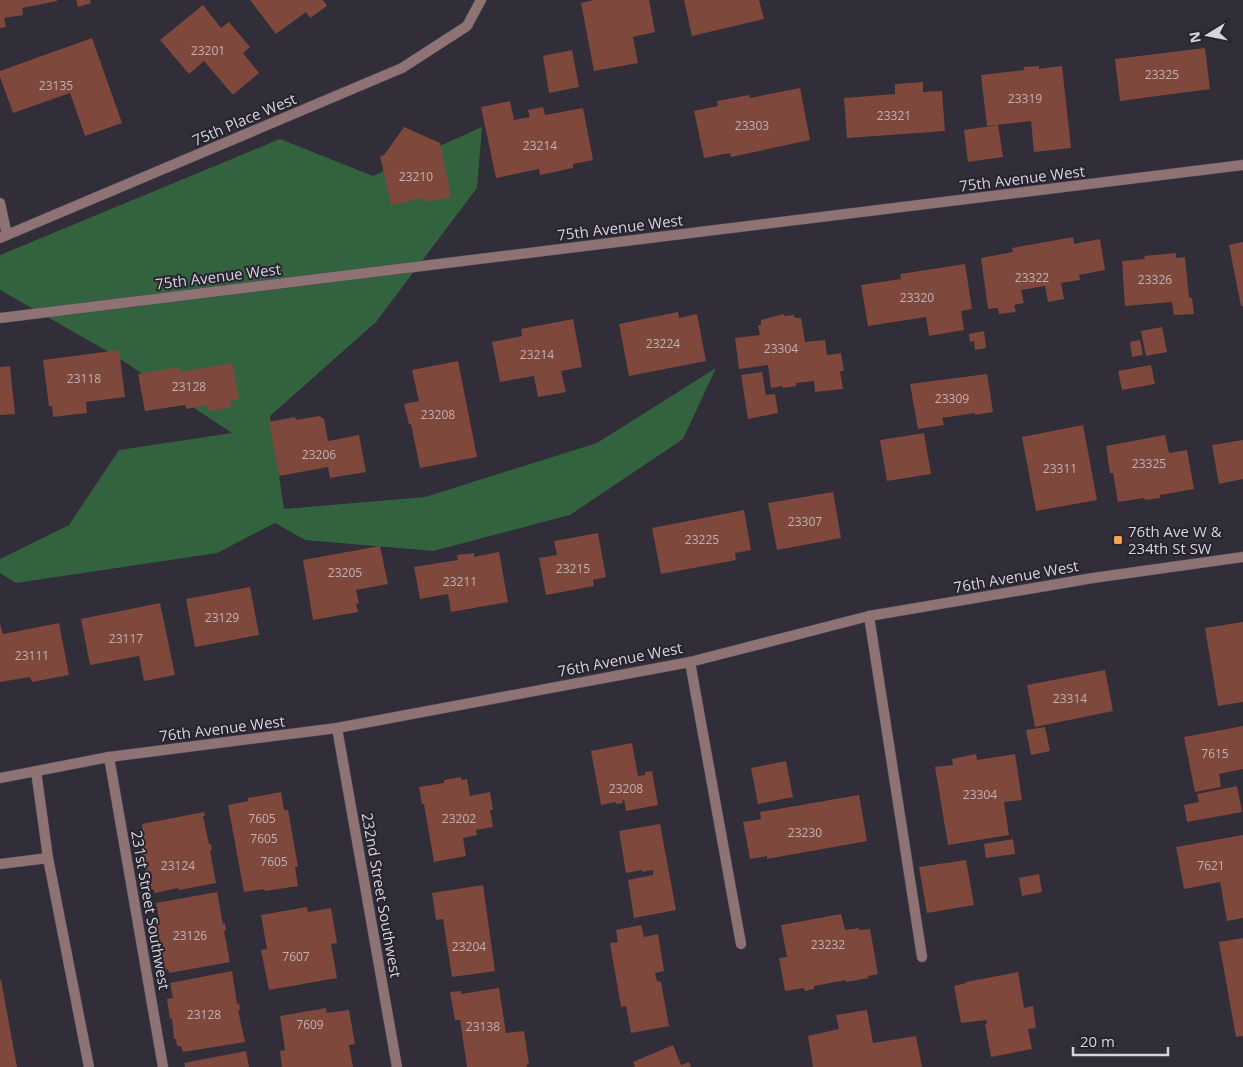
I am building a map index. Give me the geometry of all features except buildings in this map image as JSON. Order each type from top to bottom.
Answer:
[{"type":"street","name":"75th Place West","points":[[4,237],[402,68],[467,26],[481,0]]},
{"type":"street","name":"75th Avenue West","points":[[0,318],[1243,166]]},
{"type":"street","points":[[0,203],[4,237]]},
{"type":"street","name":"76th Avenue West","points":[[0,778],[109,758],[337,728],[690,662],[868,616],[1092,578],[1243,558]]},
{"type":"street","points":[[868,616],[922,957]]},
{"type":"street","points":[[690,662],[741,944]]},
{"type":"street","name":"232nd Street Southwest","points":[[337,728],[397,1067]]},
{"type":"street","name":"231st Street Southwest","points":[[109,758],[163,1067]]},
{"type":"street","points":[[36,771],[48,858],[90,1067]]},
{"type":"street","points":[[0,864],[48,858]]},
{"type":"green space","points":[[482,127],[477,188],[376,322],[270,416],[284,509],[425,497],[597,443],[716,368],[683,439],[570,515],[433,551],[305,540],[275,523],[217,553],[16,583],[0,573],[0,559],[69,525],[119,450],[232,433],[114,355],[0,290],[0,255],[280,139],[373,176]]},
{"type":"place","name":"76th Ave W & 234th St SW","points":[[1118,540]]}]
